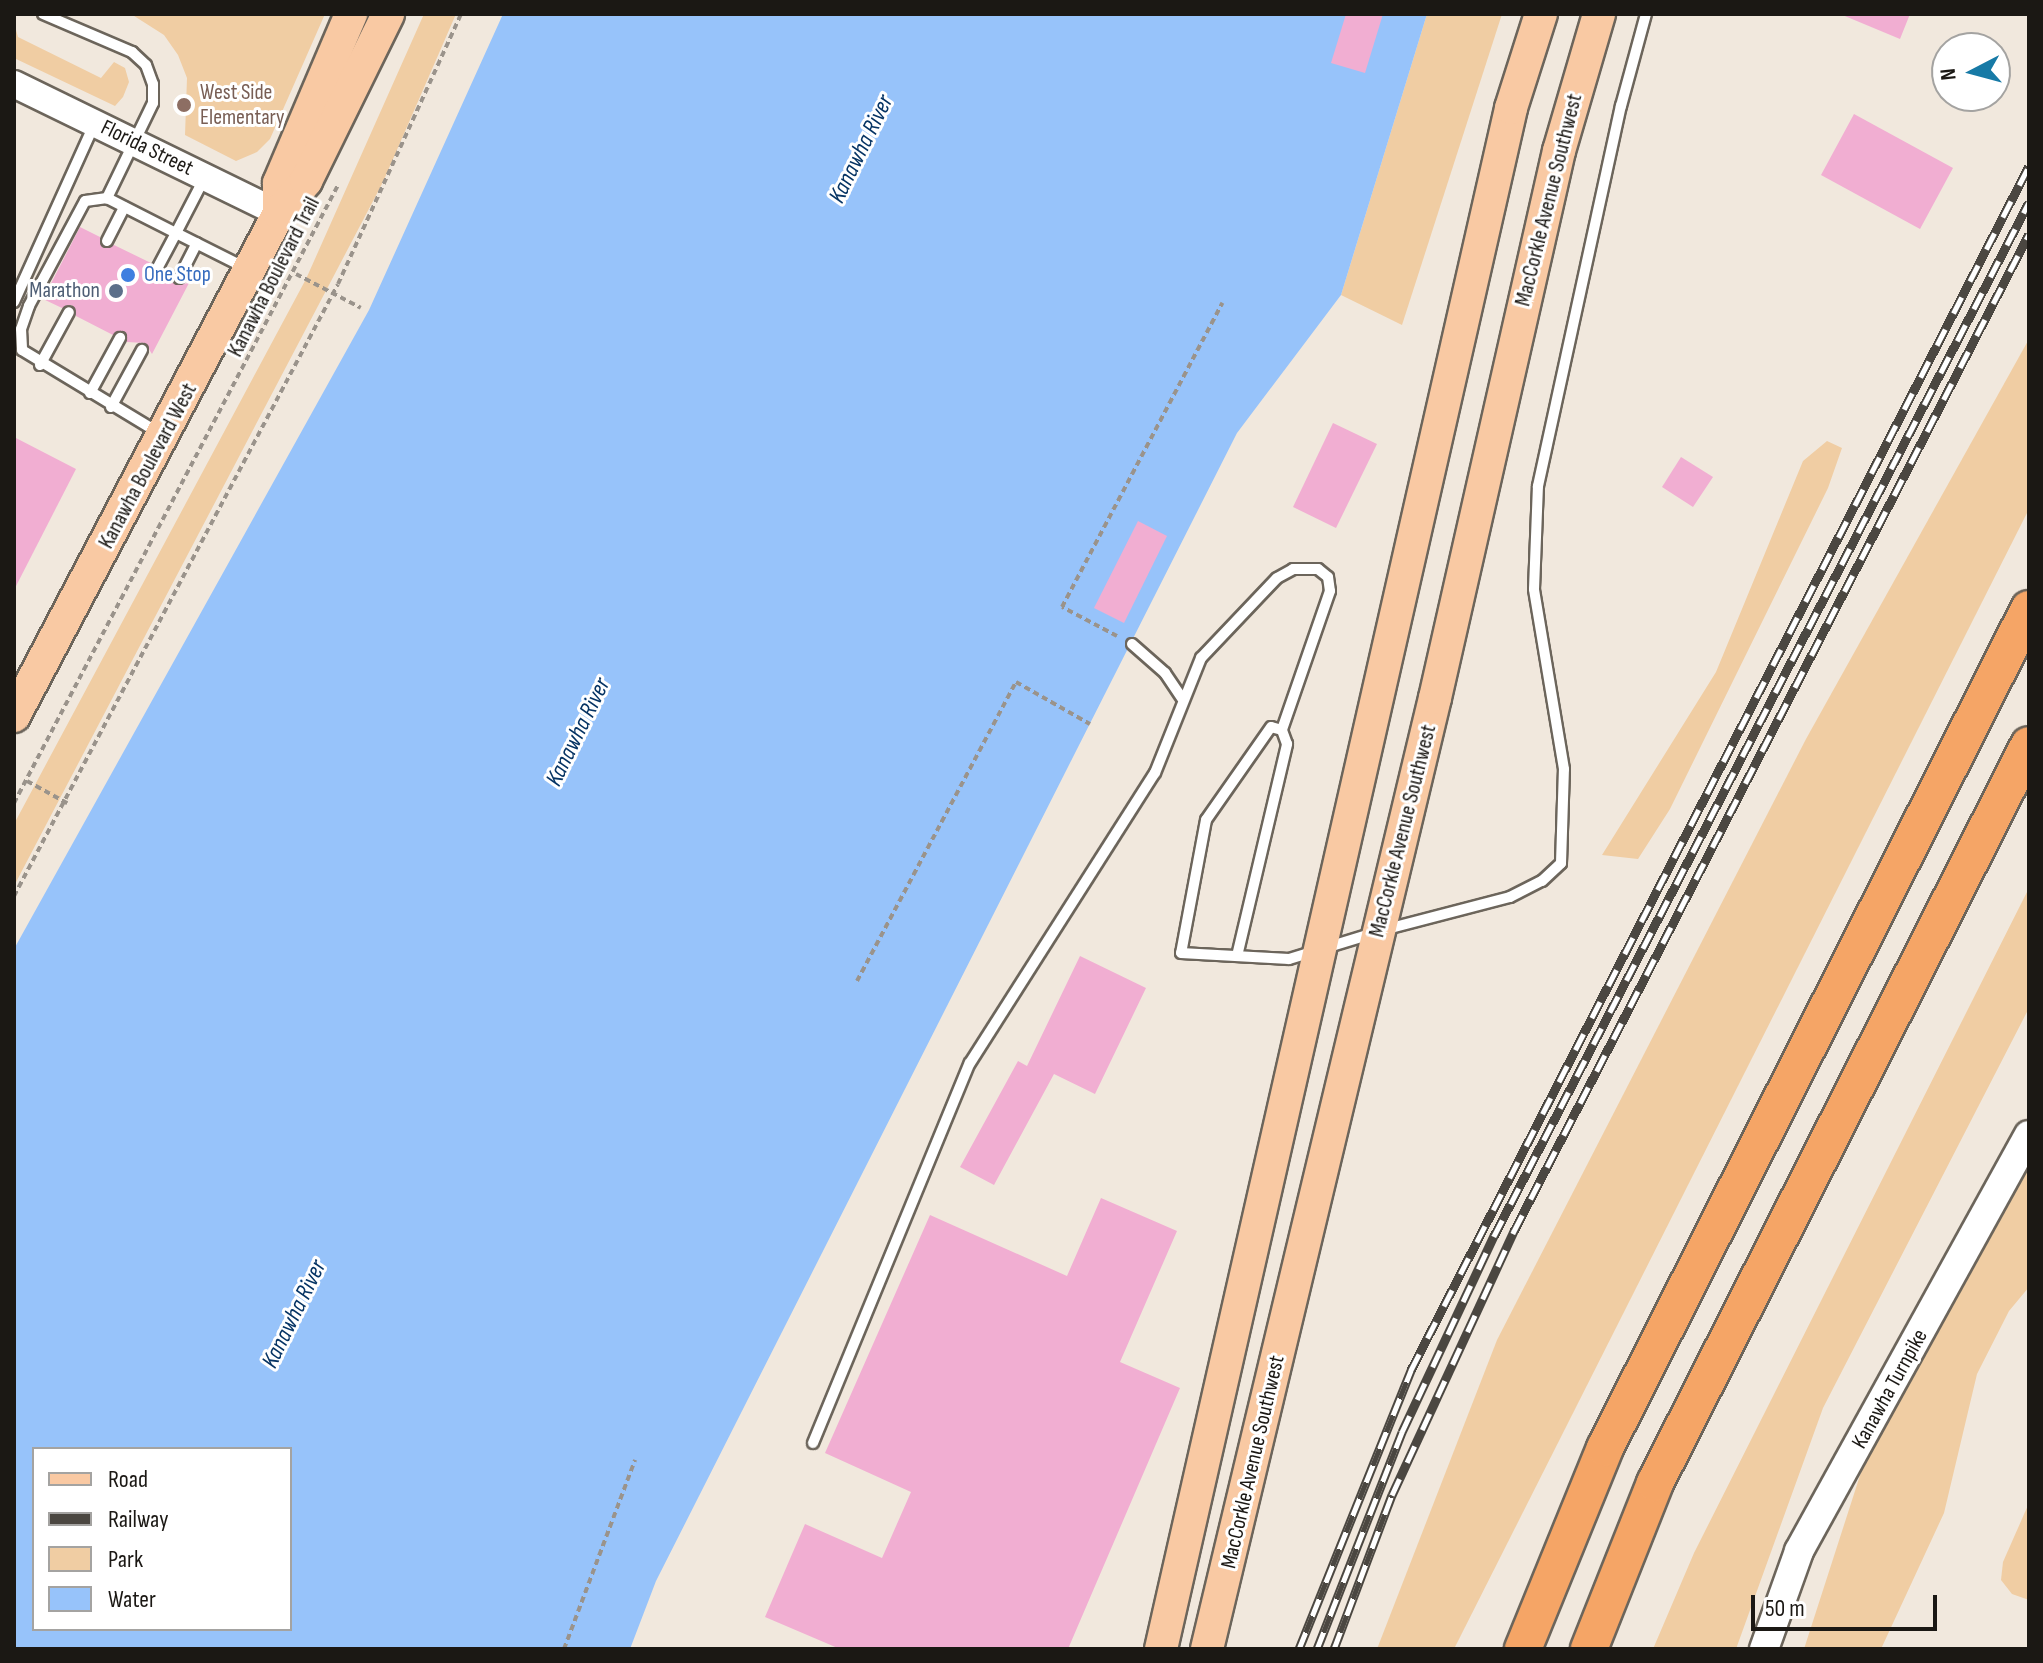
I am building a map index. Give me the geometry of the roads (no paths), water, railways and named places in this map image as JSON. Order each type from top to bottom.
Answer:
[{"type":"highway","points":[[1523,1649],[1605,1448],[2029,609]]},
{"type":"highway","points":[[1589,1649],[1655,1483],[2029,745]]},
{"type":"main road","name":"Kanawha Boulevard West","points":[[279,213],[279,183],[351,14]]},
{"type":"main road","name":"Kanawha Boulevard West","points":[[14,716],[165,436],[279,213],[306,181],[388,14]]},
{"type":"main road","points":[[1161,1649],[1511,108],[1541,14]]},
{"type":"main road","name":"MacCorkle Avenue Southwest","points":[[1207,1649],[1379,931],[1559,151],[1599,14]]},
{"type":"main road","name":"Kanawha Turnpike","points":[[1764,1649],[1799,1551],[2029,1135]]},
{"type":"street","name":"Florida Street","points":[[14,84],[279,213]]},
{"type":"lane","points":[[43,14],[132,52],[146,65],[153,103],[107,198]]},
{"type":"lane","points":[[1282,730],[1271,727],[1261,736],[1206,820],[1181,953],[1289,959],[1321,952],[1379,931],[1510,897],[1542,881],[1561,863],[1564,769],[1534,589],[1538,486],[1621,106],[1646,14]]},
{"type":"lane","points":[[14,302],[95,123]]},
{"type":"lane","points":[[158,267],[205,177]]},
{"type":"lane","points":[[165,436],[40,365],[22,350],[29,306],[85,201],[107,198],[251,271]]},
{"type":"lane","points":[[107,241],[124,207]]},
{"type":"lane","points":[[179,278],[197,243]]},
{"type":"lane","points":[[40,365],[69,312]]},
{"type":"lane","points":[[90,393],[120,338]]},
{"type":"lane","points":[[111,407],[142,350]]},
{"type":"lane","points":[[813,1443],[970,1063],[1155,773],[1182,698],[1201,658],[1240,612],[1285,573],[1318,569],[1328,577],[1330,591],[1282,730],[1287,744],[1237,956]]},
{"type":"lane","points":[[1132,644],[1165,673],[1182,698]]},
{"type":"water","name":"Kanawha River","points":[[503,14],[1427,14],[1341,295],[1237,433],[656,1581],[630,1649],[14,1649],[14,949],[369,310]]},
{"type":"railway","points":[[1299,1649],[1411,1370],[2029,166]]},
{"type":"railway","points":[[1317,1649],[1402,1432],[1494,1236],[2029,202]]},
{"type":"railway","points":[[1334,1649],[1392,1495],[1514,1231],[2029,234]]},
{"type":"place","name":"West Side Elementary","points":[[184,105]]},
{"type":"place","name":"One Stop","points":[[128,275]]},
{"type":"place","name":"Marathon","points":[[116,291]]}]
